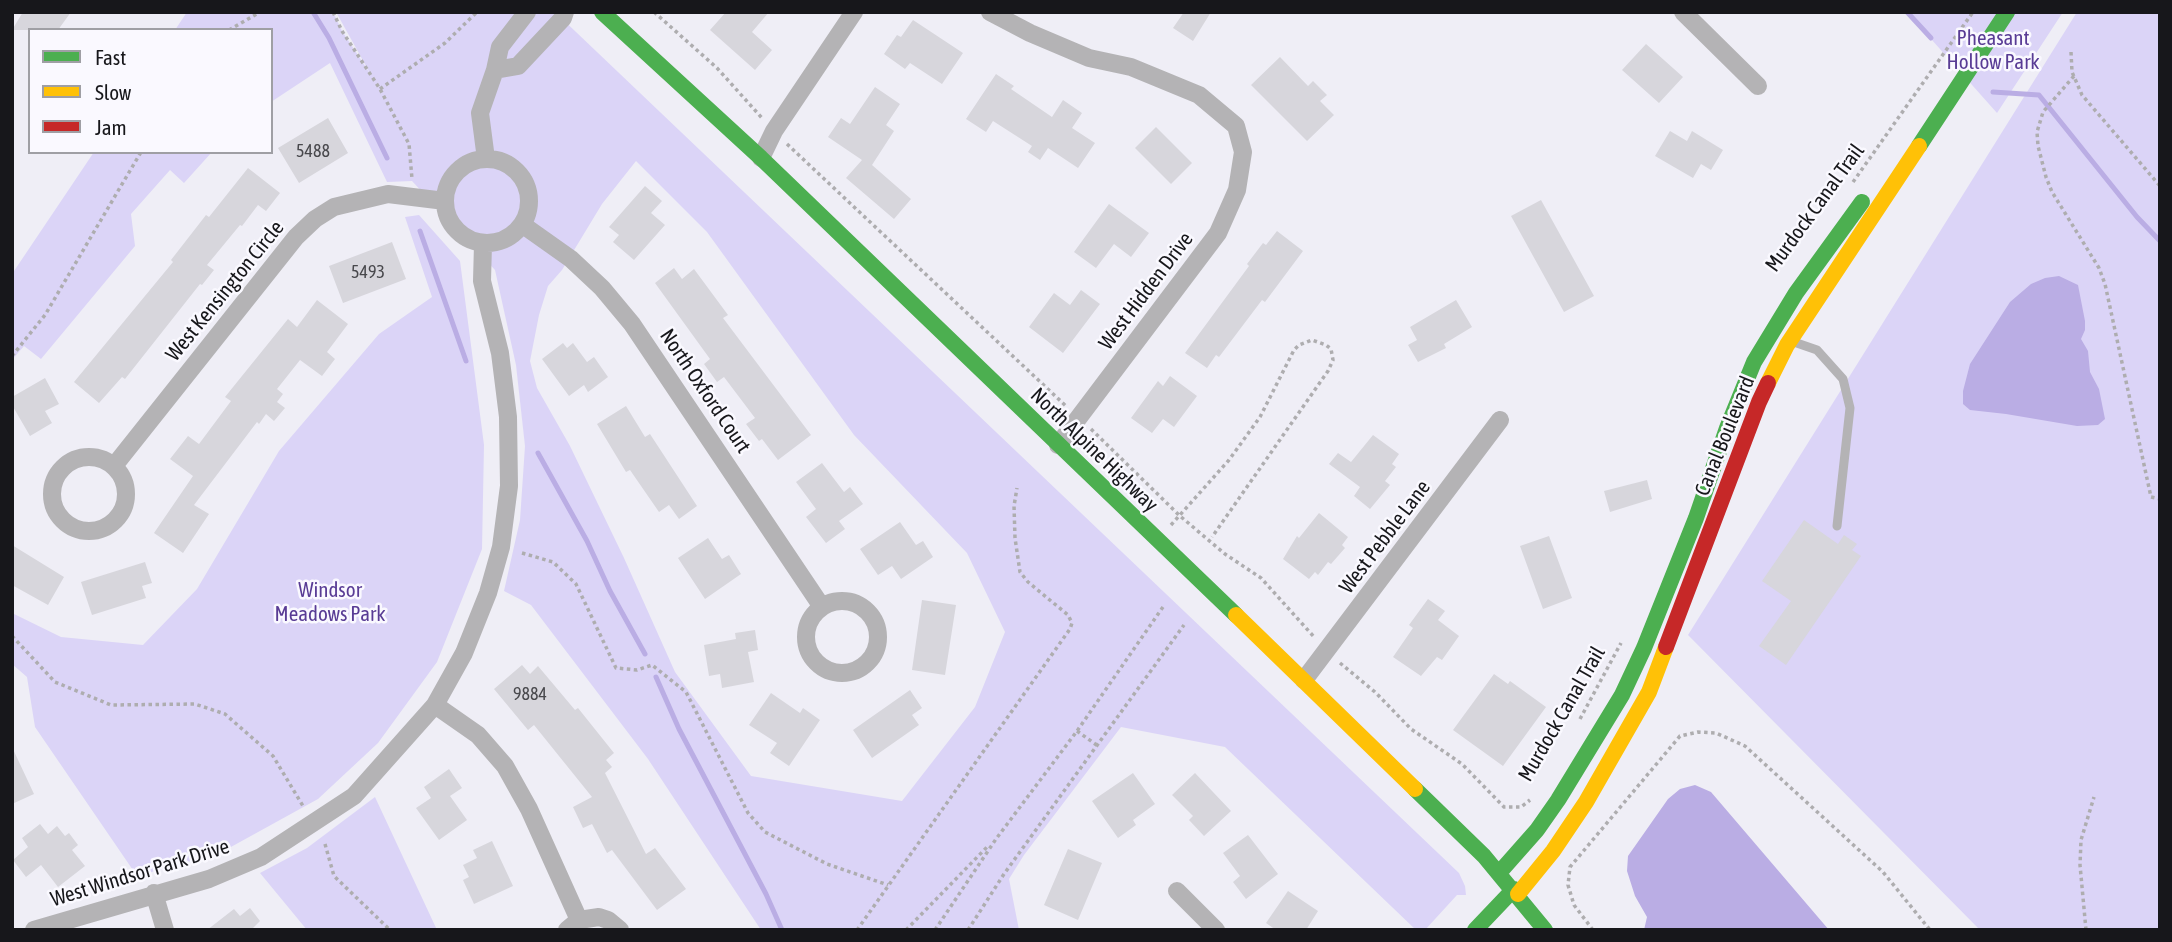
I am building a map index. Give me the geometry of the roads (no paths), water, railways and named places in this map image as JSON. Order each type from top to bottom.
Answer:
[{"type":"main road","name":"North Alpine Highway","points":[[602,12],[761,158],[1304,680],[1499,873],[1545,930]]},
{"type":"main road","name":"Canal Boulevard","points":[[1499,873],[1538,830],[1622,695],[1644,648],[1696,518],[1741,393],[1771,332],[1995,12]]},
{"type":"main road","name":"Canal Boulevard","points":[[1475,930],[1516,892],[1553,851],[1586,802],[1649,692],[1759,402],[1790,341],[2007,12]]},
{"type":"street","points":[[486,159],[480,113],[500,47],[527,12]]},
{"type":"street","points":[[495,70],[518,66],[563,18],[565,12]]},
{"type":"street","points":[[761,158],[774,131],[854,12]]},
{"type":"street","name":"West Hidden Drive","points":[[990,12],[1088,58],[1131,67],[1199,95],[1236,126],[1243,152],[1237,190],[1218,233],[1058,445]]},
{"type":"street","points":[[1683,12],[1758,86]]},
{"type":"street","points":[[486,159],[509,164],[525,180],[530,203],[523,225],[506,240],[483,244],[473,242],[456,230],[450,221],[445,201],[450,180],[457,172],[466,165],[486,159]]},
{"type":"street","name":"West Kensington Circle","points":[[114,466],[296,237],[315,219],[334,207],[388,194],[445,201]]},
{"type":"street","name":"North Oxford Court","points":[[523,225],[571,259],[602,288],[632,324],[822,607]]},
{"type":"street","name":"West Windsor Park Drive","points":[[34,930],[209,879],[261,857],[354,796],[435,705],[464,653],[488,593],[501,547],[509,486],[508,417],[500,353],[482,281],[483,244]]},
{"type":"street","name":"West Pebble Lane","points":[[1304,680],[1500,420]]},
{"type":"street","points":[[87,457],[101,459],[114,466],[122,477],[126,492],[124,506],[117,519],[105,528],[91,531],[77,530],[64,522],[55,510],[51,496],[61,469],[73,460],[87,457]]},
{"type":"street","points":[[832,603],[854,603],[872,617],[877,627],[877,649],[864,666],[856,671],[838,673],[821,667],[815,661],[806,643],[807,633],[809,623],[822,607],[832,603]]},
{"type":"street","points":[[435,705],[478,735],[505,766],[529,809],[573,925],[599,917],[608,920],[620,930]]},
{"type":"street","points":[[1177,891],[1216,930]]},
{"type":"street","points":[[154,894],[165,930]]},
{"type":"lane","points":[[1771,332],[1817,350],[1843,379],[1850,408],[1837,526]]},
{"type":"waterway","points":[[313,12],[329,38],[387,158]]},
{"type":"waterway","points":[[1907,12],[1931,38]]},
{"type":"waterway","points":[[1993,92],[2039,95],[2137,217],[2160,241]]},
{"type":"waterway","points":[[420,231],[466,361]]},
{"type":"waterway","points":[[538,453],[645,654]]},
{"type":"waterway","points":[[656,677],[679,729],[766,894],[782,930]]},
{"type":"park label","name":"Pheasant Hollow Park","points":[[1993,50]]},
{"type":"park label","name":"Windsor Meadows Park","points":[[330,602]]}]
